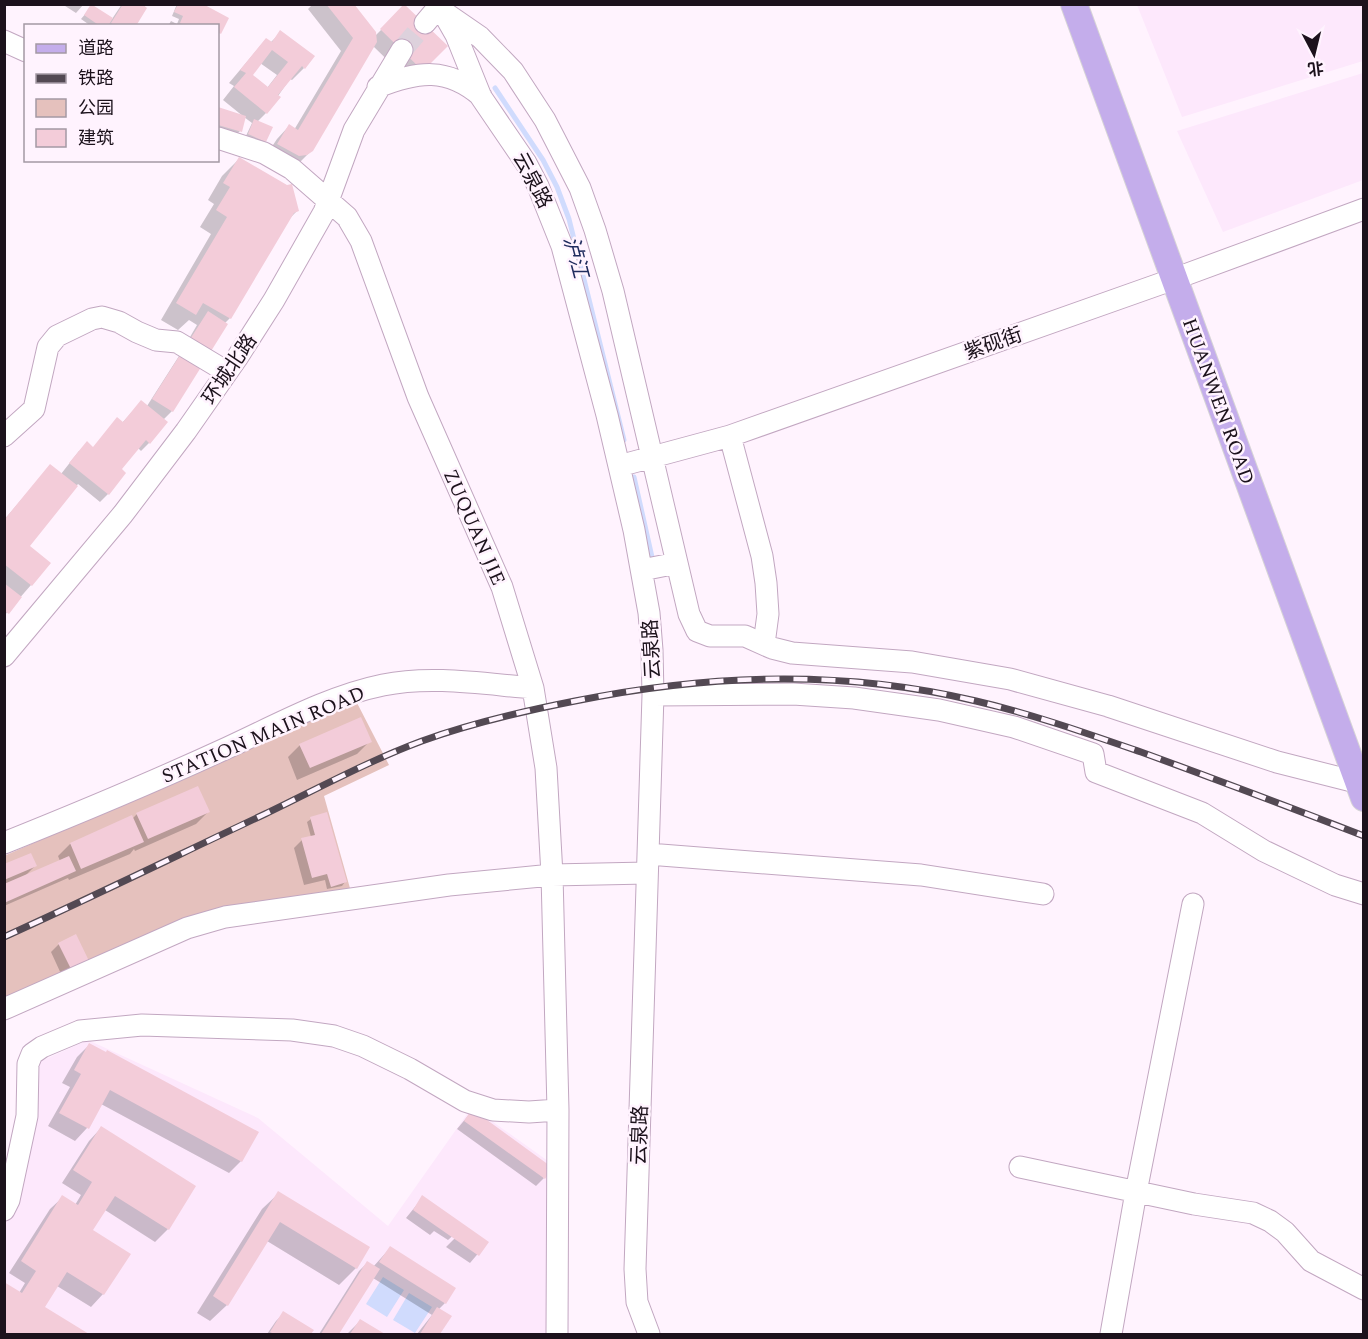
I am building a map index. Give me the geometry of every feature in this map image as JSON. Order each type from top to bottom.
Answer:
[{"type":"main road","name":"HUANWEN ROAD","points":[[1074,4],[1361,788]]},
{"type":"street","name":"云泉路","points":[[435,10],[456,35],[481,97],[526,163],[549,210],[575,289],[642,570],[652,650],[653,695],[635,1269],[638,1302],[649,1335]]},
{"type":"street","points":[[435,10],[480,37],[513,71],[540,111],[567,159],[580,188],[613,291],[689,614],[697,631],[710,636],[745,636],[792,653],[912,662],[1010,679],[1108,706],[1361,788]]},
{"type":"street","points":[[4,41],[24,50]]},
{"type":"street","name":"环城北路","points":[[4,656],[123,514],[227,372],[274,300],[329,201],[354,130],[402,50]]},
{"type":"street","points":[[378,87],[410,76],[436,74],[459,81],[481,97]]},
{"type":"street","name":"ZUQUAN JIE","points":[[219,138],[264,153],[299,175],[347,217],[361,241],[418,397],[502,587],[533,688],[546,768],[552,875],[558,1110],[557,1335]]},
{"type":"street","name":"紫砚街","points":[[619,466],[730,436],[1174,279],[1364,209]]},
{"type":"street","points":[[4,436],[34,409],[48,347],[57,336],[92,319],[102,317],[119,322],[156,340],[177,342],[227,372]]},
{"type":"street","points":[[730,436],[765,574],[768,614],[764,644]]},
{"type":"street","points":[[642,570],[677,563]]},
{"type":"street","name":"STATION MAIN ROAD","points":[[4,843],[168,775],[308,711],[367,689],[398,682],[425,681],[533,688]]},
{"type":"street","points":[[653,695],[793,694],[854,698],[939,710],[1014,727],[1093,754],[1096,772],[1202,813],[1264,851],[1335,885],[1364,894]]},
{"type":"street","points":[[4,1009],[187,928],[225,917],[449,885],[647,864],[921,875],[1043,894]]},
{"type":"street","points":[[1111,1335],[1136,1192],[1193,904]]},
{"type":"street","points":[[4,1210],[9,1200],[27,1116],[28,1064],[32,1054],[42,1047],[80,1031],[142,1025],[292,1030],[334,1036],[410,1068],[465,1101],[493,1110],[529,1112],[558,1110]]},
{"type":"street","points":[[1020,1167],[1194,1204],[1253,1213],[1270,1221],[1285,1232],[1311,1261],[1364,1289]]},
{"type":"shaded area","points":[[1137,5],[1363,5],[1363,61],[1182,117]]},
{"type":"shaded area","points":[[1363,73],[1363,180],[1223,232],[1177,131]]},
{"type":"shaded area","points":[[88,1040],[258,1118],[388,1226],[472,1107],[555,1166],[552,1334],[5,1334],[4,1220],[39,1062]]},
{"type":"green space","points":[[356,701],[389,765],[324,796],[355,906],[178,924],[5,1002],[4,856]]},
{"type":"water","points":[[383,1277],[404,1290],[387,1317],[366,1304]]},
{"type":"water","points":[[409,1293],[432,1307],[415,1333],[393,1320]]},
{"type":"building","points":[[91,4],[113,18],[109,24],[97,24],[84,15]]},
{"type":"building","points":[[123,4],[142,4],[147,8],[137,24],[111,23]]},
{"type":"building","points":[[178,4],[203,4],[229,18],[221,34],[219,24],[182,24],[180,23],[183,16],[174,12]]},
{"type":"building","points":[[326,4],[354,4],[376,32],[377,42],[313,151],[299,156],[277,144],[289,124],[298,130],[353,38]]},
{"type":"building","points":[[404,4],[448,46],[423,71],[380,29]]},
{"type":"building","points":[[280,30],[315,56],[305,69],[302,66],[278,95],[281,97],[267,114],[234,87],[246,73],[240,70],[266,38],[272,42]],"holes":[[[272,50],[288,62],[268,87],[253,75]]]},
{"type":"building","points":[[219,107],[246,116],[242,132],[219,125]]},
{"type":"building","points":[[254,119],[273,127],[266,142],[248,134]]},
{"type":"building","points":[[239,157],[287,185],[292,184],[299,211],[294,213],[231,319],[203,303],[196,315],[176,303],[227,217],[216,210],[230,187],[223,183]]},
{"type":"building","points":[[208,311],[228,324],[173,412],[152,399]]},
{"type":"building","points":[[141,400],[168,422],[150,444],[146,440],[122,469],[126,473],[109,495],[69,463],[87,441],[93,447],[117,417],[123,422]]},
{"type":"building","points":[[50,464],[78,486],[30,546],[51,563],[32,586],[4,564],[4,520]]},
{"type":"building","points":[[4,583],[22,597],[9,614],[4,611]]},
{"type":"building","points":[[361,717],[372,742],[310,768],[299,744]]},
{"type":"building","points":[[198,786],[210,812],[148,839],[136,813]]},
{"type":"building","points":[[327,812],[347,882],[331,887],[327,874],[312,878],[301,838],[315,835],[310,817]]},
{"type":"building","points":[[132,815],[144,842],[81,869],[70,843]]},
{"type":"building","points":[[31,853],[37,866],[4,880],[4,864]]},
{"type":"building","points":[[69,856],[76,871],[4,903],[4,884]]},
{"type":"building","points":[[76,934],[89,961],[71,969],[58,943]]},
{"type":"building","points":[[89,1043],[106,1052],[107,1050],[259,1132],[242,1162],[110,1090],[89,1129],[59,1113],[81,1074],[74,1070]]},
{"type":"building","points":[[472,1109],[553,1168],[545,1179],[464,1121]]},
{"type":"building","points":[[101,1126],[196,1186],[169,1230],[115,1196],[93,1230],[131,1254],[104,1295],[67,1272],[45,1307],[89,1334],[4,1334],[4,1282],[22,1293],[36,1271],[21,1261],[62,1195],[78,1205],[92,1182],[73,1170]]},
{"type":"building","points":[[278,1191],[370,1247],[357,1269],[280,1222],[228,1306],[213,1296]]},
{"type":"building","points":[[422,1195],[489,1242],[479,1256],[413,1210]]},
{"type":"building","points":[[390,1246],[456,1288],[446,1304],[379,1262]]},
{"type":"building","points":[[367,1261],[380,1269],[339,1334],[321,1334]]},
{"type":"building","points":[[437,1307],[452,1316],[440,1334],[420,1334]]},
{"type":"building","points":[[283,1311],[314,1330],[311,1334],[274,1334],[270,1332]]},
{"type":"building","points":[[360,1319],[385,1334],[350,1334]]},
{"type":"waterway","name":"泸江","points":[[495,88],[543,160],[557,187],[569,219],[624,440]]},
{"type":"waterway","name":"泸江","points":[[634,477],[652,557]]},
{"type":"tunnel","points":[[402,50],[425,23]]},
{"type":"railway","points":[[4,937],[362,766],[422,741],[498,718],[575,701],[675,685],[725,681],[776,679],[876,684],[926,691],[997,706],[1141,752],[1364,836]]}]
